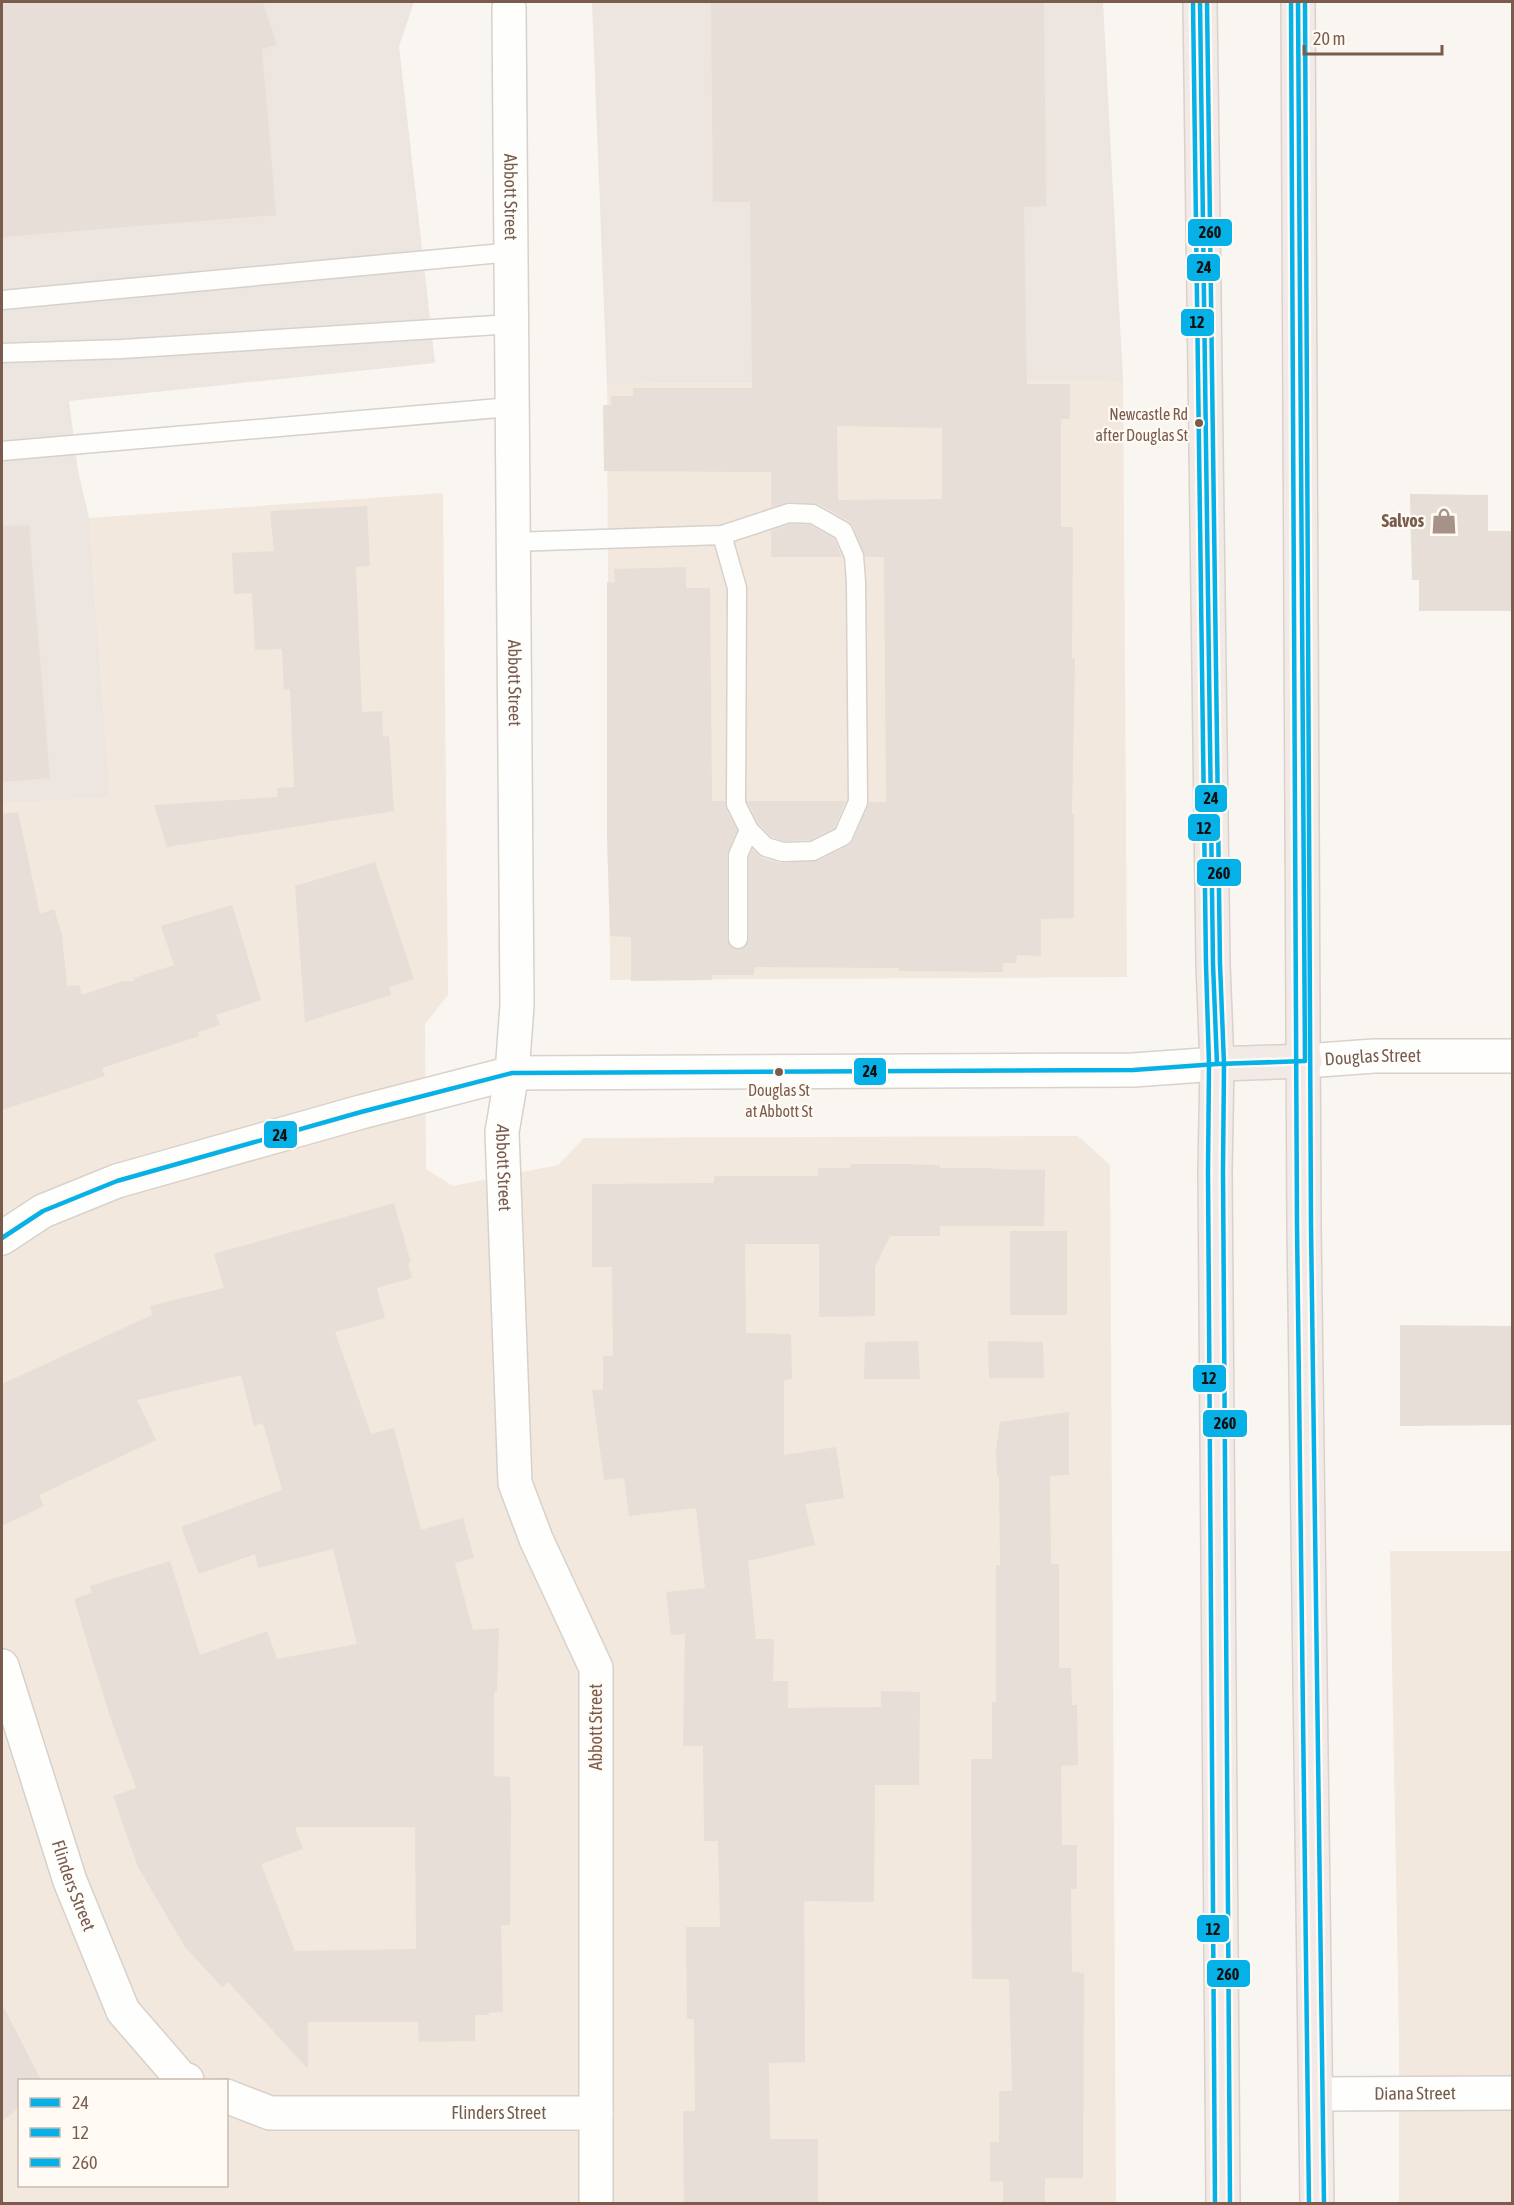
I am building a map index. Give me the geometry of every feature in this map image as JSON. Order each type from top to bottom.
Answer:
[{"type":"highway","points":[[1200,2],[1213,964],[1217,1064],[1215,1171],[1223,2204]]},
{"type":"highway","points":[[1298,2],[1305,1060],[1304,1225],[1317,2204]]},
{"type":"highway","name":"Douglas Street","points":[[1217,1064],[1305,1060]]},
{"type":"street","name":"Abbott Street","points":[[509,8],[517,1005],[512,1073],[502,1132],[515,1483],[536,1539],[596,1668],[596,2204]]},
{"type":"street","name":"Douglas Street","points":[[1305,1060],[1374,1056],[1512,1056]]},
{"type":"street","name":"Douglas Street","points":[[2,1238],[43,1211],[117,1181],[361,1112],[512,1073],[1133,1070],[1217,1064]]},
{"type":"street","name":"Flinders Street","points":[[2,1666],[70,1881],[123,2011],[182,2079]]},
{"type":"street","name":"Diana Street","points":[[1316,2094],[1512,2093]]},
{"type":"street","name":"Flinders Street","points":[[228,2097],[270,2113],[596,2113]]},
{"type":"lane","points":[[2,300],[512,252]]},
{"type":"lane","points":[[2,353],[122,349],[512,324]]},
{"type":"lane","points":[[2,451],[511,407]]},
{"type":"lane","points":[[512,542],[722,535],[789,513],[813,514],[843,531],[854,556],[858,802],[843,836],[813,851],[783,852],[766,847],[749,830],[736,804],[737,588],[722,535]]},
{"type":"lane","points":[[738,939],[738,855],[749,830]]},
{"type":"shaded area","points":[[2,2],[414,2],[399,46],[435,363],[69,401],[78,471],[89,518],[110,797],[2,803]]},
{"type":"shaded area","points":[[592,2],[1103,2],[1123,381],[607,384]]},
{"type":"shaded area","points":[[1123,381],[1127,977],[610,980],[607,384]]},
{"type":"shaded area","points":[[443,493],[448,995],[425,1024],[426,1169],[453,1186],[558,1165],[584,1138],[1078,1136],[1110,1165],[1116,2203],[2,2204],[2,803],[110,796],[89,518]]},
{"type":"shaded area","points":[[1390,1551],[1512,1551],[1512,2203],[1399,2203],[1399,2035]]},
{"type":"building","points":[[2,2],[263,2],[277,45],[262,49],[276,215],[2,237]]},
{"type":"building","points":[[711,2],[1044,2],[1046,206],[1024,207],[1027,384],[1070,384],[1070,419],[1061,419],[1061,527],[1073,527],[1074,918],[1041,919],[1041,956],[1017,955],[1016,963],[1003,963],[1003,972],[899,971],[899,968],[754,967],[754,975],[712,975],[712,980],[631,981],[631,937],[610,936],[607,838],[607,582],[615,583],[614,569],[686,567],[686,588],[710,588],[712,801],[725,801],[726,809],[737,830],[727,855],[727,939],[732,948],[743,949],[749,940],[749,857],[753,850],[762,858],[780,863],[818,861],[848,846],[853,841],[869,802],[886,802],[884,557],[865,557],[849,521],[819,504],[789,502],[771,507],[771,472],[604,471],[603,405],[611,405],[611,396],[633,396],[633,388],[752,388],[750,202],[713,202]],"holes":[[[837,426],[942,428],[942,499],[838,500]]]},
{"type":"building","points":[[1410,494],[1488,495],[1488,531],[1512,531],[1512,611],[1419,611],[1419,580],[1412,580]]},
{"type":"building","points":[[367,506],[370,566],[356,567],[362,712],[382,711],[383,737],[389,736],[394,811],[167,847],[154,805],[278,797],[277,788],[294,787],[290,689],[284,690],[282,649],[255,650],[252,593],[234,594],[232,553],[274,551],[270,511]]},
{"type":"building","points":[[791,524],[810,525],[834,539],[842,557],[771,557],[771,531]]},
{"type":"building","points":[[29,525],[50,778],[2,782],[2,526]]},
{"type":"building","points":[[747,801],[846,801],[834,828],[810,840],[784,841],[772,837],[758,823]]},
{"type":"building","points":[[18,812],[40,914],[54,909],[62,935],[67,986],[79,985],[82,995],[123,981],[134,981],[134,978],[174,965],[161,926],[232,905],[261,1000],[216,1015],[220,1025],[198,1032],[199,1036],[102,1068],[105,1076],[2,1110],[2,814]]},
{"type":"building","points":[[375,862],[414,979],[389,987],[391,995],[305,1022],[295,886]]},
{"type":"building","points":[[851,1164],[1045,1170],[1044,1226],[940,1226],[940,1236],[890,1236],[875,1267],[875,1316],[819,1317],[819,1244],[745,1244],[746,1333],[791,1334],[792,1379],[784,1380],[784,1455],[836,1447],[844,1498],[805,1504],[815,1545],[748,1561],[756,1639],[774,1639],[773,1681],[788,1681],[788,1708],[881,1707],[881,1691],[920,1692],[919,1785],[875,1785],[874,1902],[804,1901],[805,2062],[769,2063],[770,2139],[818,2139],[818,2204],[684,2204],[683,2111],[695,2111],[694,2019],[687,2019],[686,1927],[720,1927],[718,1841],[704,1841],[703,1746],[683,1746],[685,1634],[671,1635],[666,1592],[705,1588],[696,1508],[629,1516],[624,1478],[604,1480],[592,1390],[603,1390],[603,1356],[613,1356],[612,1267],[592,1267],[592,1184],[714,1183],[714,1176],[818,1176],[818,1168],[850,1168]]},
{"type":"building","points":[[394,1203],[411,1263],[408,1263],[412,1278],[377,1288],[385,1318],[335,1332],[371,1434],[394,1428],[421,1530],[463,1518],[474,1558],[455,1563],[473,1630],[499,1628],[497,1692],[494,1692],[494,1776],[510,1777],[510,1925],[501,1925],[503,2012],[475,2015],[475,2041],[419,2042],[418,2022],[308,2022],[308,2069],[228,1982],[222,1987],[185,1947],[138,1867],[113,1796],[136,1788],[111,1720],[74,1599],[92,1593],[90,1586],[170,1561],[200,1655],[267,1631],[277,1659],[357,1644],[333,1549],[258,1568],[255,1554],[199,1574],[181,1527],[282,1490],[263,1423],[254,1426],[241,1375],[137,1400],[156,1440],[39,1495],[44,1506],[2,1526],[2,1384],[152,1315],[150,1306],[224,1288],[214,1254]],"holes":[[[295,1827],[415,1827],[416,1949],[295,1951],[261,1864],[303,1849]]]},
{"type":"building","points":[[1010,1231],[1067,1231],[1067,1315],[1010,1315]]},
{"type":"building","points":[[1400,1325],[1512,1326],[1512,1425],[1400,1426]]},
{"type":"building","points":[[918,1341],[920,1379],[864,1379],[865,1342]]},
{"type":"building","points":[[988,1341],[1043,1342],[1044,1378],[989,1378]]},
{"type":"building","points":[[1069,1412],[1069,1475],[1050,1476],[1051,1564],[1059,1564],[1059,1668],[1071,1668],[1072,1705],[1077,1705],[1078,1765],[1061,1766],[1062,1845],[1077,1845],[1077,1889],[1071,1889],[1072,1972],[1084,1973],[1083,2178],[1045,2178],[1045,2204],[1003,2204],[1003,2181],[990,2182],[990,2142],[999,2142],[999,2091],[1012,2091],[1009,1979],[972,1979],[971,1759],[992,1759],[992,1702],[996,1702],[996,1565],[1000,1565],[999,1476],[997,1476],[996,1451],[1000,1422]]},
{"type":"building","points":[[2,2004],[40,2079],[18,2079],[18,2109],[2,2121]]},
{"type":"transit line","name":"12","points":[[1193,2],[1209,1064],[1215,2204]]},
{"type":"transit line","name":"24","points":[[1200,2],[1213,964],[1217,1064]]},
{"type":"transit line","name":"260","points":[[1207,2],[1220,964],[1224,1064],[1230,2204]]},
{"type":"transit line","name":"12","points":[[1291,2],[1297,1225],[1309,2204]]},
{"type":"transit line","name":"24","points":[[2,1238],[43,1211],[117,1181],[361,1112],[512,1073],[1133,1070],[1305,1061],[1298,2]]},
{"type":"transit line","name":"260","points":[[1305,2],[1311,1225],[1324,2204]]},
{"type":"place","name":"Newcastle Rd after Douglas St","points":[[1199,423]]},
{"type":"place","name":"Salvos","points":[[1444,521]]},
{"type":"place","name":"Douglas St at Abbott St","points":[[779,1072]]}]
